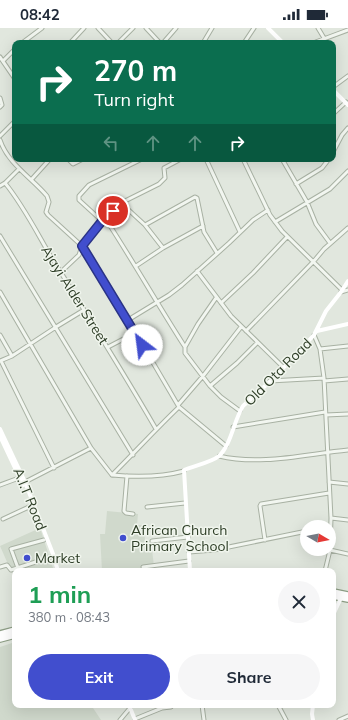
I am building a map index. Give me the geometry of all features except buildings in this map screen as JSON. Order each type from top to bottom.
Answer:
[{"type":"highway","points":[[336,593],[348,595]]},
{"type":"highway","points":[[336,597],[348,600]]},
{"type":"highway","points":[[0,634],[12,631]]},
{"type":"highway","points":[[0,639],[12,636]]},
{"type":"street","points":[[26,40],[42,28]]},
{"type":"street","points":[[73,40],[84,28]]},
{"type":"street","points":[[98,28],[109,40]]},
{"type":"street","points":[[121,40],[132,28]]},
{"type":"street","points":[[146,28],[158,40]]},
{"type":"street","points":[[164,40],[176,28]]},
{"type":"street","points":[[205,40],[212,28]]},
{"type":"street","points":[[246,40],[254,28]]},
{"type":"street","points":[[268,28],[280,40]]},
{"type":"street","points":[[318,28],[324,38]]},
{"type":"street","points":[[320,40],[348,30]]},
{"type":"street","points":[[3,61],[12,52]]},
{"type":"street","points":[[0,57],[12,75]]},
{"type":"street","points":[[336,84],[348,76]]},
{"type":"street","points":[[336,93],[347,104],[336,112]]},
{"type":"street","points":[[0,98],[2,103],[0,107]]},
{"type":"street","points":[[0,136],[12,124]]},
{"type":"street","points":[[336,146],[348,128]]},
{"type":"street","points":[[0,140],[1,149],[12,161]]},
{"type":"street","points":[[13,162],[47,196],[49,202],[46,212],[48,215],[82,246],[179,406],[226,446]]},
{"type":"street","points":[[31,180],[47,162]]},
{"type":"street","points":[[102,221],[79,200],[79,196],[89,185],[136,162]]},
{"type":"street","points":[[61,272],[79,255],[82,246],[102,221],[121,203],[160,184],[165,178],[164,168],[175,162]]},
{"type":"street","points":[[207,162],[240,232]]},
{"type":"street","points":[[244,162],[268,210],[287,237],[314,262],[341,291],[348,290]]},
{"type":"street","points":[[284,162],[307,202],[316,224],[330,243]]},
{"type":"street","points":[[296,184],[322,168],[326,162]]},
{"type":"street","points":[[0,186],[20,169]]},
{"type":"street","points":[[275,222],[334,186],[348,171]]},
{"type":"street","name":"Ajayi Alder Street","points":[[5,183],[14,194],[108,347],[156,429]]},
{"type":"street","points":[[145,225],[195,197],[198,199],[206,235],[217,254]]},
{"type":"street","points":[[121,203],[145,225],[163,248]]},
{"type":"street","points":[[128,320],[157,303],[182,285],[260,214],[268,210]]},
{"type":"street","points":[[106,218],[185,347]]},
{"type":"street","points":[[136,266],[163,248],[203,226]]},
{"type":"street","points":[[246,331],[314,262],[330,243],[348,228]]},
{"type":"street","points":[[0,236],[132,455]]},
{"type":"street","points":[[221,303],[253,273],[287,237]]},
{"type":"street","points":[[197,271],[216,298],[241,327],[283,367]]},
{"type":"street","name":"Old Ota Road","points":[[219,456],[226,446],[240,411],[248,400],[270,381],[315,333],[326,311],[348,281]]},
{"type":"street","points":[[0,292],[91,448],[112,475],[160,475],[184,471],[219,456],[239,460],[255,460],[348,450]]},
{"type":"street","points":[[216,298],[187,341],[185,353],[210,386],[221,397],[240,411]]},
{"type":"street","points":[[54,468],[0,361],[12,356],[84,310]]},
{"type":"street","points":[[348,324],[315,333],[320,349],[324,379],[331,518],[348,520]]},
{"type":"street","points":[[112,475],[179,406],[241,327]]},
{"type":"street","points":[[108,347],[135,333]]},
{"type":"street","points":[[0,335],[12,356]]},
{"type":"street","points":[[210,386],[237,363],[257,343]]},
{"type":"street","points":[[320,349],[348,346]]},
{"type":"street","points":[[270,381],[348,379]]},
{"type":"street","points":[[233,427],[326,414],[348,414]]},
{"type":"street","name":"A.I.T Road","points":[[0,429],[25,482],[31,506],[56,568]]},
{"type":"street","name":"A.I.T Road","points":[[0,436],[28,495],[53,554],[56,568]]},
{"type":"street","points":[[25,482],[91,448]]},
{"type":"street","points":[[184,471],[190,568]]},
{"type":"street","points":[[127,476],[125,513],[133,514]]},
{"type":"street","points":[[0,485],[19,478]]},
{"type":"street","points":[[329,482],[348,484]]},
{"type":"street","points":[[265,540],[260,506],[261,504],[330,493]]},
{"type":"street","points":[[147,507],[185,503]]},
{"type":"street","points":[[3,519],[31,506]]},
{"type":"street","points":[[189,552],[214,550],[300,532]]},
{"type":"street","points":[[152,541],[188,536]]},
{"type":"street","points":[[44,540],[12,549],[18,568],[51,557]]},
{"type":"street","points":[[336,551],[348,554]]},
{"type":"street","points":[[326,568],[329,556]]},
{"type":"street","points":[[144,566],[189,561]]},
{"type":"street","points":[[0,567],[7,565],[12,570]]},
{"type":"street","points":[[336,609],[341,598]]},
{"type":"street","points":[[120,720],[129,708]]},
{"type":"street","points":[[130,708],[135,719],[162,708]]},
{"type":"street","points":[[202,708],[204,720]]},
{"type":"street","points":[[280,708],[286,720]]},
{"type":"street","points":[[312,708],[313,720]]},
{"type":"street","points":[[339,720],[348,716]]},
{"type":"shaded area","name":"African Church Primary School","points":[[107,511],[138,514],[137,525],[144,525],[145,541],[151,542],[154,566],[145,568],[102,568],[100,534],[105,534]]},
{"type":"shaded area","name":"Market","points":[[40,528],[53,568],[12,568],[12,573],[0,546]]},
{"type":"shaded area","points":[[12,643],[12,708],[93,708],[101,720],[0,720],[0,647]]},
{"type":"place","name":"African Church Primary School","points":[[123,538]]},
{"type":"place","name":"Market","points":[[27,558]]},
{"type":"route","points":[[113,211],[102,221],[82,246],[142,345]]}]
